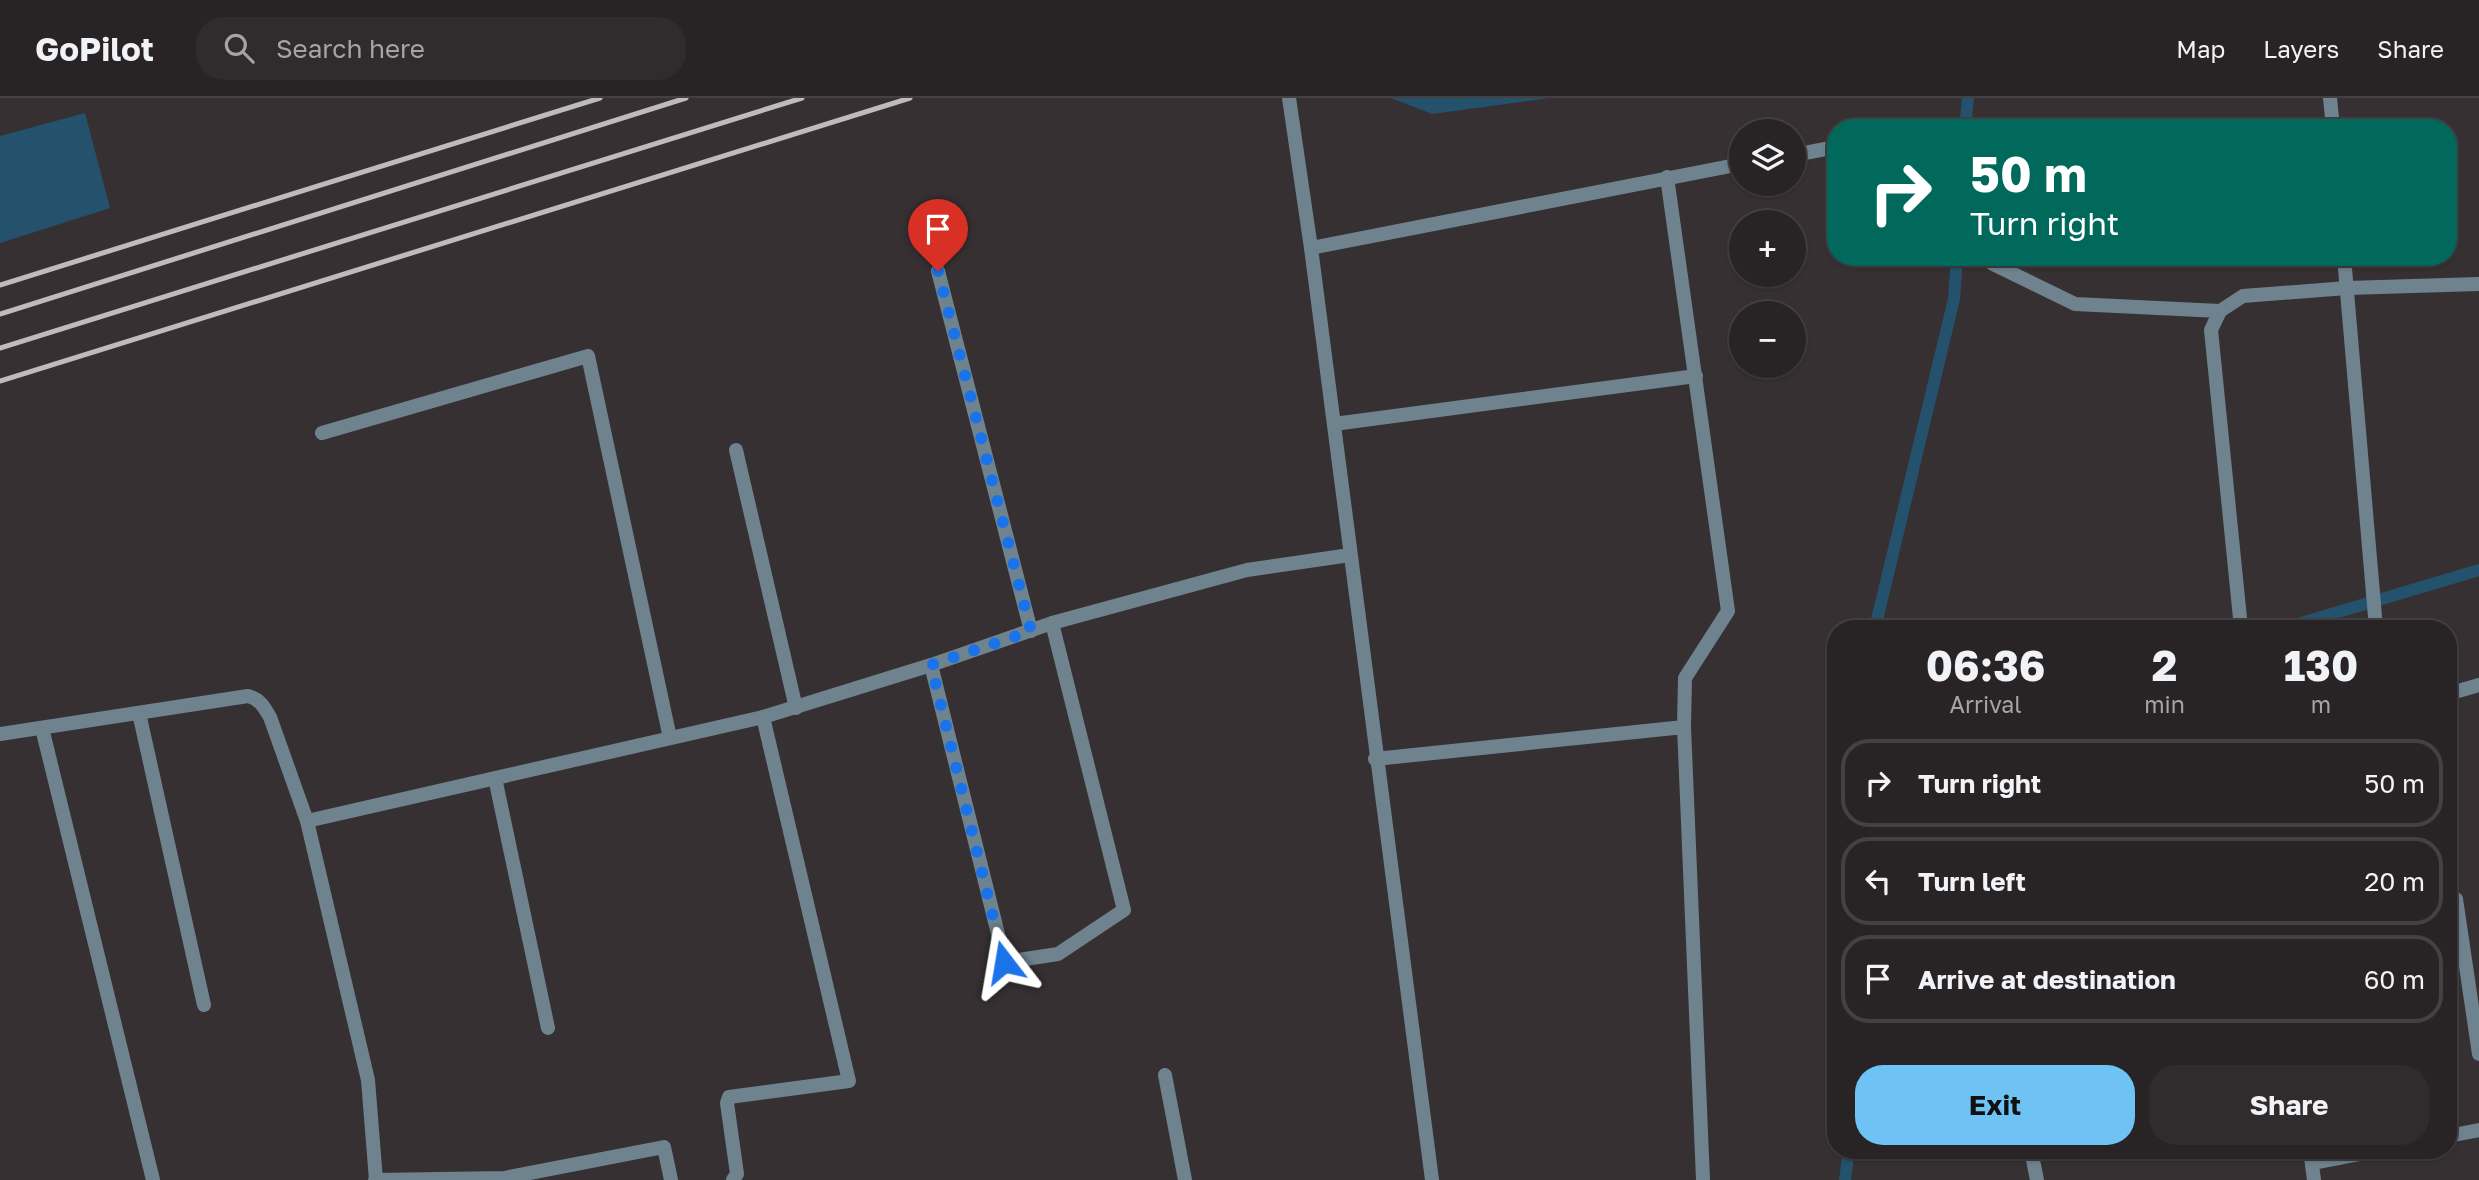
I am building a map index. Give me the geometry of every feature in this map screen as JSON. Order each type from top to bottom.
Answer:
[{"type":"street","points":[[1289,98],[1311,248],[1432,1180]]},
{"type":"street","points":[[2330,98],[2332,119]]},
{"type":"street","points":[[1806,153],[1827,150]]},
{"type":"street","points":[[1311,248],[1729,166]]},
{"type":"street","points":[[1667,177],[1728,611],[1685,678],[1684,727],[1703,1180]]},
{"type":"street","points":[[1997,266],[2076,304],[2220,311]]},
{"type":"street","points":[[2345,266],[2375,620]]},
{"type":"street","points":[[938,271],[1031,631]]},
{"type":"street","points":[[2240,620],[2211,330],[2220,311],[2243,296],[2347,288],[2479,284]]},
{"type":"street","points":[[322,433],[588,356],[670,738]]},
{"type":"street","points":[[1334,424],[1696,376]]},
{"type":"street","points":[[736,450],[796,708]]},
{"type":"street","points":[[307,821],[763,717],[931,665],[1052,623],[1247,570],[1350,555]]},
{"type":"street","points":[[931,665],[1004,962],[1058,954],[1124,910],[1052,623]]},
{"type":"street","points":[[2457,691],[2479,685]]},
{"type":"street","points":[[0,734],[248,696],[257,698],[270,717],[307,821],[368,1080],[375,1180],[504,1178],[664,1147],[671,1180]]},
{"type":"street","points":[[139,713],[204,1004]]},
{"type":"street","points":[[733,1180],[737,1174],[727,1103],[729,1097],[849,1081],[763,717]]},
{"type":"street","points":[[1376,759],[1684,727]]},
{"type":"street","points":[[41,728],[153,1180]]},
{"type":"street","points":[[495,778],[548,1028]]},
{"type":"street","points":[[2457,906],[2479,1054]]},
{"type":"street","points":[[1165,1075],[1185,1180]]},
{"type":"street","points":[[2457,1134],[2479,1130]]},
{"type":"street","points":[[2033,1159],[2037,1180]]},
{"type":"street","points":[[2311,1159],[2314,1180]]},
{"type":"water","points":[[1391,98],[1549,98],[1432,114]]},
{"type":"water","points":[[85,113],[110,208],[0,243],[0,136]]},
{"type":"waterway","points":[[1966,119],[1968,98]]},
{"type":"waterway","points":[[1877,620],[1954,299],[1956,266]]},
{"type":"waterway","points":[[2311,620],[2479,570]]},
{"type":"waterway","points":[[1845,1180],[1848,1159]]},
{"type":"railway","points":[[0,285],[600,98]]},
{"type":"railway","points":[[0,314],[686,98]]},
{"type":"railway","points":[[0,348],[802,98]]},
{"type":"railway","points":[[0,381],[910,98]]},
{"type":"route","points":[[938,271],[1031,631],[931,665],[1004,962]]}]
